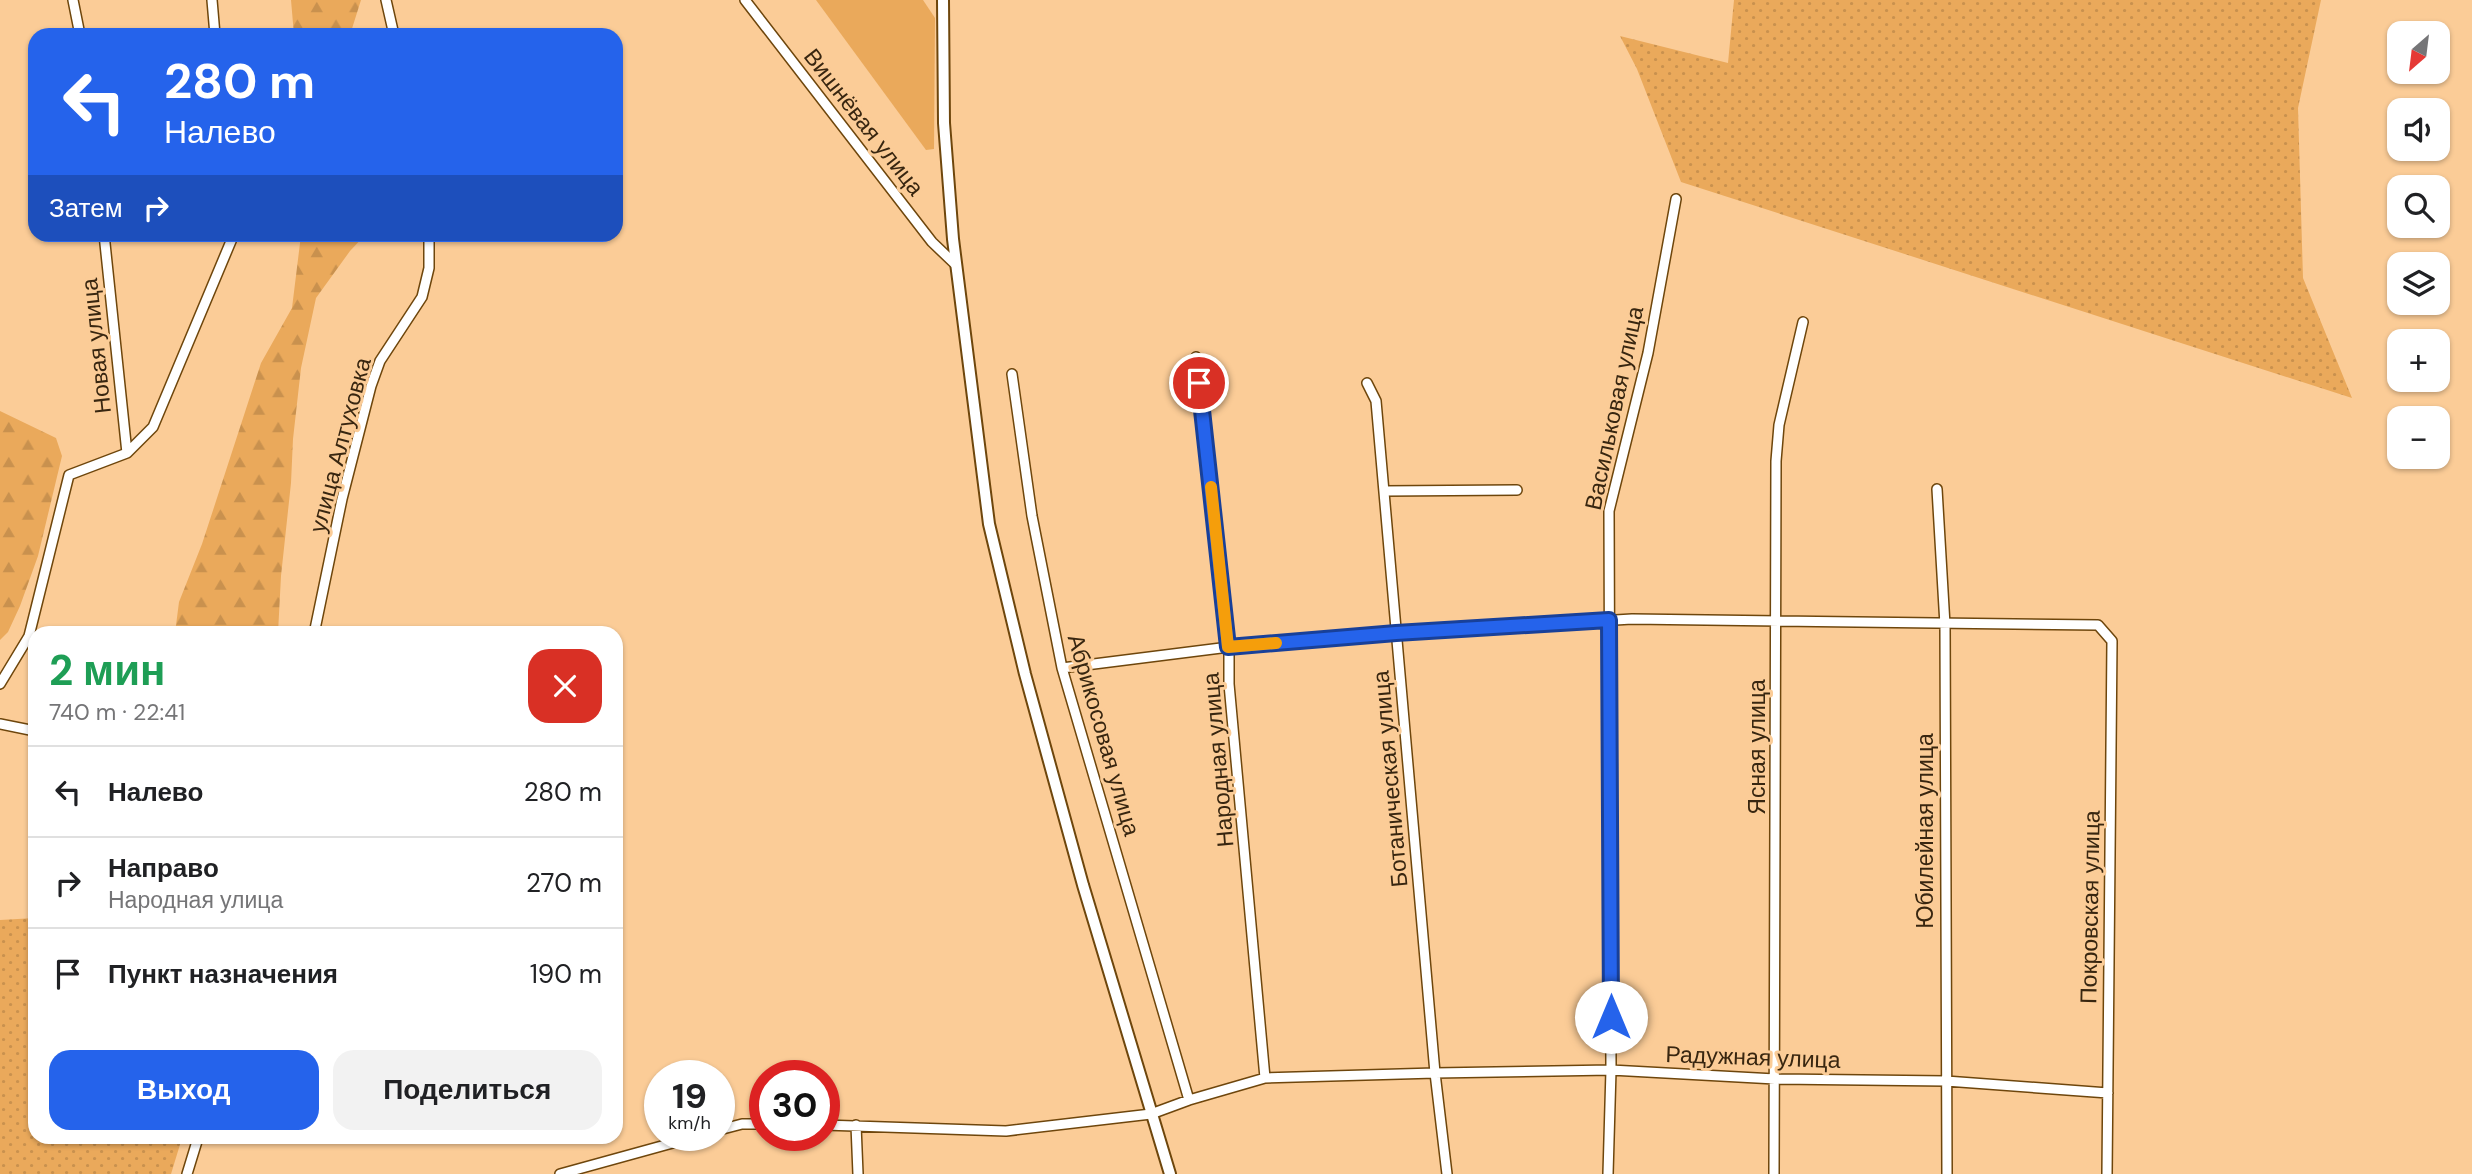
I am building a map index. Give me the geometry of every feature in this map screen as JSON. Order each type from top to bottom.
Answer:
[{"type":"street","points":[[73,0],[79,28]]},
{"type":"street","points":[[212,0],[214,28]]},
{"type":"street","points":[[386,0],[392,28]]},
{"type":"street","name":"Вишнёвая улица","points":[[745,0],[932,242],[955,264]]},
{"type":"street","points":[[935,0],[942,12]]},
{"type":"street","points":[[943,0],[944,124],[955,264],[989,524],[1025,674],[1083,885],[1170,1174]]},
{"type":"street","name":"Васильковая улица","points":[[1608,1174],[1611,1070],[1609,511],[1648,353],[1676,198]]},
{"type":"street","name":"Новая улица","points":[[105,242],[127,453]]},
{"type":"street","points":[[31,626],[69,475],[127,453],[153,427],[231,242]]},
{"type":"street","name":"улица Алтуховка","points":[[316,626],[342,499],[371,386],[380,361],[422,297],[429,268],[429,242]]},
{"type":"street","name":"Ясная улица","points":[[1774,1174],[1776,461],[1789,377],[1803,322]]},
{"type":"street","name":"Народная улица","points":[[1196,357],[1228,647],[1229,684],[1265,1077]]},
{"type":"street","name":"Абрикосовая улица","points":[[1012,374],[1032,516],[1062,668],[1189,1100]]},
{"type":"street","name":"Ботаническая улица","points":[[1367,383],[1376,401],[1434,1073],[1447,1174]]},
{"type":"street","name":"Юбилейная улица","points":[[1937,489],[1945,625],[1947,1174]]},
{"type":"street","points":[[1384,491],[1517,490]]},
{"type":"street","points":[[1062,668],[1228,647],[1609,620],[1945,625]]},
{"type":"street","name":"Покровская улица","points":[[1945,625],[2098,625],[2112,641],[2107,1174]]},
{"type":"street","points":[[0,684],[28,638]]},
{"type":"street","points":[[0,724],[28,730]]},
{"type":"street","name":"Радужная улица","points":[[840,1125],[1006,1130],[1151,1114],[1265,1077],[1611,1070],[1775,1079],[1946,1082],[2108,1093]]},
{"type":"street","points":[[856,1125],[858,1174]]},
{"type":"street","points":[[187,1174],[196,1144]]},
{"type":"street","points":[[560,1174],[644,1151]]},
{"type":"green space","points":[[291,0],[361,0],[352,28],[293,28]]},
{"type":"green space","points":[[816,0],[923,0],[935,18],[934,149],[926,150]]},
{"type":"green space","points":[[1734,0],[2321,0],[2298,108],[2303,278],[2352,398],[1681,182],[1637,69],[1620,36],[1728,63]]},
{"type":"green space","points":[[300,242],[358,242],[316,298],[301,368],[278,626],[176,626],[179,602],[202,544],[261,363],[292,308]]},
{"type":"green space","points":[[0,411],[56,438],[62,456],[38,556],[20,606],[8,632],[0,640]]},
{"type":"green space","points":[[28,918],[28,1144],[180,1144],[171,1174],[0,1174],[0,920]]},
{"type":"slow traffic","points":[[1211,487],[1228,647],[1276,643]]},
{"type":"route","points":[[1199,383],[1228,647],[1609,620],[1611,1017]]}]
